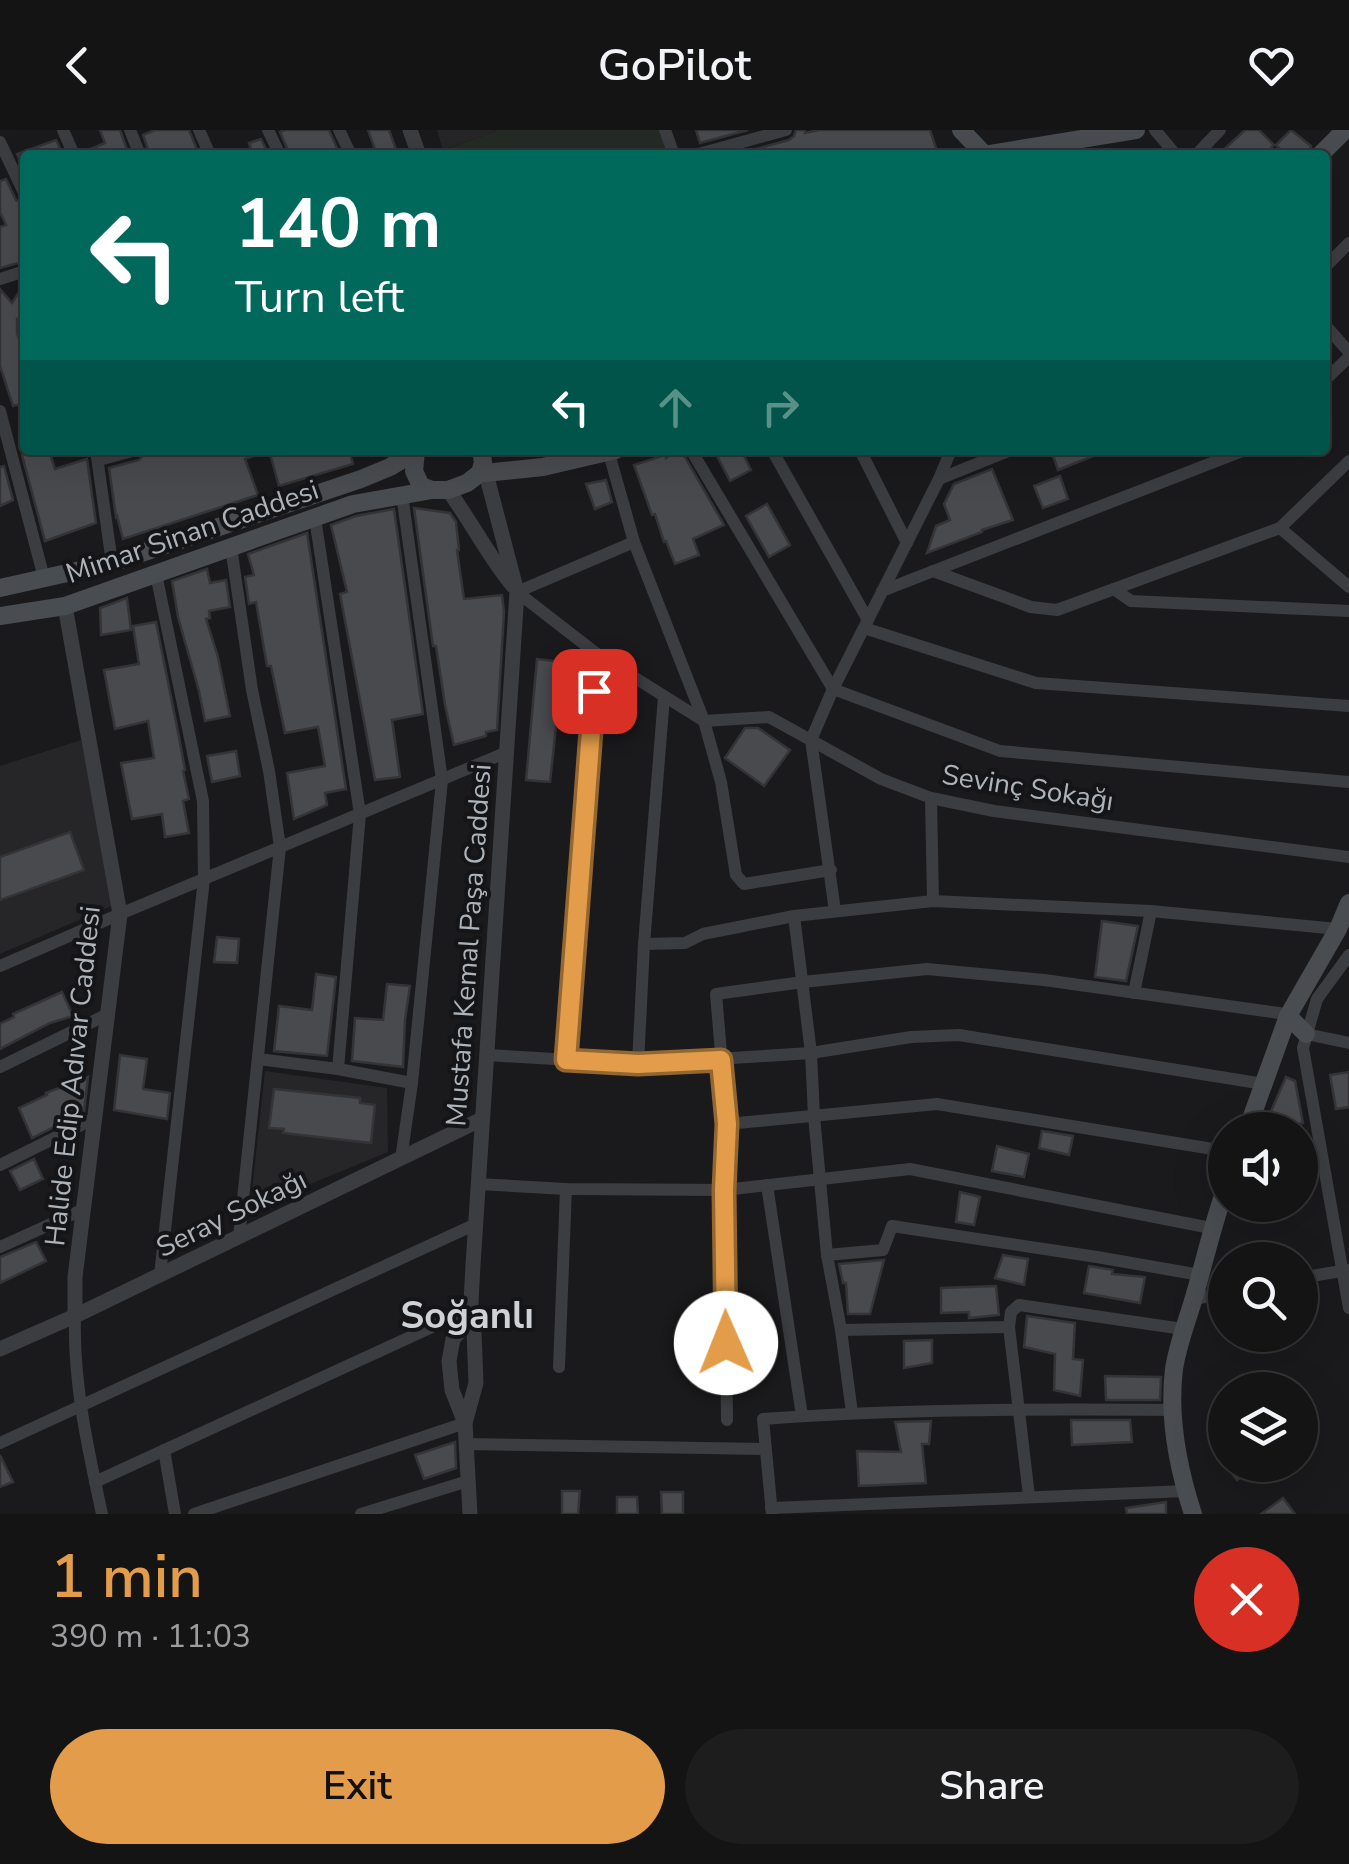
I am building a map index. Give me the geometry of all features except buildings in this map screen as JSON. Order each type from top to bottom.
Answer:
[{"type":"main road","points":[[961,130],[979,150]]},
{"type":"main road","points":[[1050,150],[1136,130]]},
{"type":"main road","points":[[1325,150],[1345,130]]},
{"type":"main road","name":"Mimar Sinan Caddesi","points":[[0,588],[112,563],[361,479],[409,455]]},
{"type":"main road","points":[[416,455],[414,471],[421,486],[440,490],[466,483],[480,473],[483,462],[543,467],[594,455]]},
{"type":"main road","name":"Mimar Sinan Caddesi","points":[[0,616],[65,606],[353,504],[440,490]]},
{"type":"main road","points":[[1254,1112],[1288,1016],[1349,904]]},
{"type":"main road","points":[[1288,1016],[1306,1034]]},
{"type":"main road","points":[[1193,1514],[1172,1410],[1174,1369],[1213,1222]]},
{"type":"street","points":[[712,150],[786,130]]},
{"type":"street","points":[[1155,130],[1172,150]]},
{"type":"street","points":[[1201,150],[1220,130]]},
{"type":"street","points":[[0,142],[20,184]]},
{"type":"street","points":[[1330,262],[1349,244]]},
{"type":"street","points":[[1330,331],[1349,354],[1330,375]]},
{"type":"street","points":[[0,411],[44,578]]},
{"type":"street","points":[[98,455],[112,563]]},
{"type":"street","points":[[612,455],[634,542],[704,721],[721,782],[736,875],[744,884],[830,870]]},
{"type":"street","points":[[694,455],[833,690],[1000,751],[1349,782]]},
{"type":"street","points":[[775,455],[866,624],[1036,684],[1349,706]]},
{"type":"street","points":[[863,455],[907,542]]},
{"type":"street","points":[[835,911],[811,740],[950,455]]},
{"type":"street","points":[[939,479],[999,455]]},
{"type":"street","points":[[882,591],[1232,455]]},
{"type":"street","points":[[933,571],[1031,606],[1057,610],[1280,528],[1349,461]]},
{"type":"street","name":"Mustafa Kemal Paşa Caddesi","points":[[464,1424],[476,1383],[471,1315],[517,592],[483,462]]},
{"type":"street","points":[[440,490],[464,511],[517,592],[597,654],[704,721]]},
{"type":"street","points":[[400,1159],[412,1083],[442,780],[402,495]]},
{"type":"street","points":[[315,518],[360,814],[338,1069]]},
{"type":"street","points":[[1280,528],[1346,578]]},
{"type":"street","points":[[517,592],[634,542]]},
{"type":"street","points":[[231,547],[280,847],[238,1237]]},
{"type":"street","points":[[156,574],[204,801],[204,879],[160,1274]]},
{"type":"street","points":[[1114,589],[1130,601],[1349,611]]},
{"type":"street","name":"Halide Edip Adıvar Caddesi","points":[[65,606],[120,914],[74,1316]]},
{"type":"street","points":[[566,1060],[597,654]]},
{"type":"street","points":[[638,1064],[664,697]]},
{"type":"street","name":"Sevinç Sokağı","points":[[704,721],[769,717],[882,779],[931,798],[994,811],[1349,857]]},
{"type":"street","points":[[0,966],[505,753]]},
{"type":"street","points":[[931,798],[933,901]]},
{"type":"street","points":[[644,944],[685,943],[703,934],[794,916],[933,901],[1151,911],[1338,930]]},
{"type":"street","points":[[1134,993],[1151,911]]},
{"type":"street","points":[[794,916],[811,1053],[827,1255],[842,1330],[852,1413]]},
{"type":"street","points":[[1349,956],[1317,998],[1303,1048],[1346,1270],[1349,1308]]},
{"type":"street","points":[[727,1420],[727,1124],[716,994],[927,969],[1044,980],[1288,1016]]},
{"type":"street","points":[[0,1067],[108,1014]]},
{"type":"street","points":[[1306,1034],[1349,1043]]},
{"type":"street","points":[[487,1055],[638,1064],[811,1053],[912,1037],[959,1036],[1264,1084]]},
{"type":"street","points":[[258,1059],[412,1083]]},
{"type":"street","points":[[727,1124],[937,1104],[1208,1148]]},
{"type":"street","points":[[0,1165],[95,1118]]},
{"type":"street","name":"Seray Sokağı","points":[[0,1349],[482,1120]]},
{"type":"street","points":[[478,1184],[724,1190],[910,1169],[1211,1228]]},
{"type":"street","points":[[767,1184],[802,1416]]},
{"type":"street","points":[[559,1368],[566,1189]]},
{"type":"street","points":[[0,1247],[84,1209]]},
{"type":"street","points":[[0,1443],[476,1224]]},
{"type":"street","points":[[827,1255],[883,1250],[892,1226],[1200,1275]]},
{"type":"street","points":[[1318,1275],[1346,1270]]},
{"type":"street","points":[[1194,1299],[1208,1296]]},
{"type":"street","points":[[1029,1496],[1009,1328],[1011,1312],[1019,1305],[1183,1328]]},
{"type":"street","points":[[470,1514],[467,1444],[452,1390],[449,1361],[454,1339],[471,1315]]},
{"type":"street","points":[[96,1482],[471,1315]]},
{"type":"street","points":[[74,1316],[82,1407],[102,1511],[87,1514]]},
{"type":"street","points":[[842,1330],[1009,1328]]},
{"type":"street","points":[[1172,1410],[1020,1409],[763,1419],[772,1511],[1186,1491]]},
{"type":"street","points":[[194,1514],[464,1424]]},
{"type":"street","points":[[467,1444],[766,1449]]},
{"type":"street","points":[[164,1450],[175,1514]]},
{"type":"street","points":[[361,1514],[468,1481]]},
{"type":"shaded area","points":[[437,130],[499,130],[443,150]]},
{"type":"shaded area","points":[[499,130],[659,130],[666,150],[444,150]]},
{"type":"shaded area","points":[[81,740],[114,905],[0,954],[0,766]]},
{"type":"shaded area","points":[[265,1071],[387,1088],[388,1152],[250,1209]]},
{"type":"district","name":"Soğanlı","points":[[467,1315]]},
{"type":"route","points":[[594,691],[566,1060],[638,1064],[721,1060],[727,1124],[726,1343]]}]
